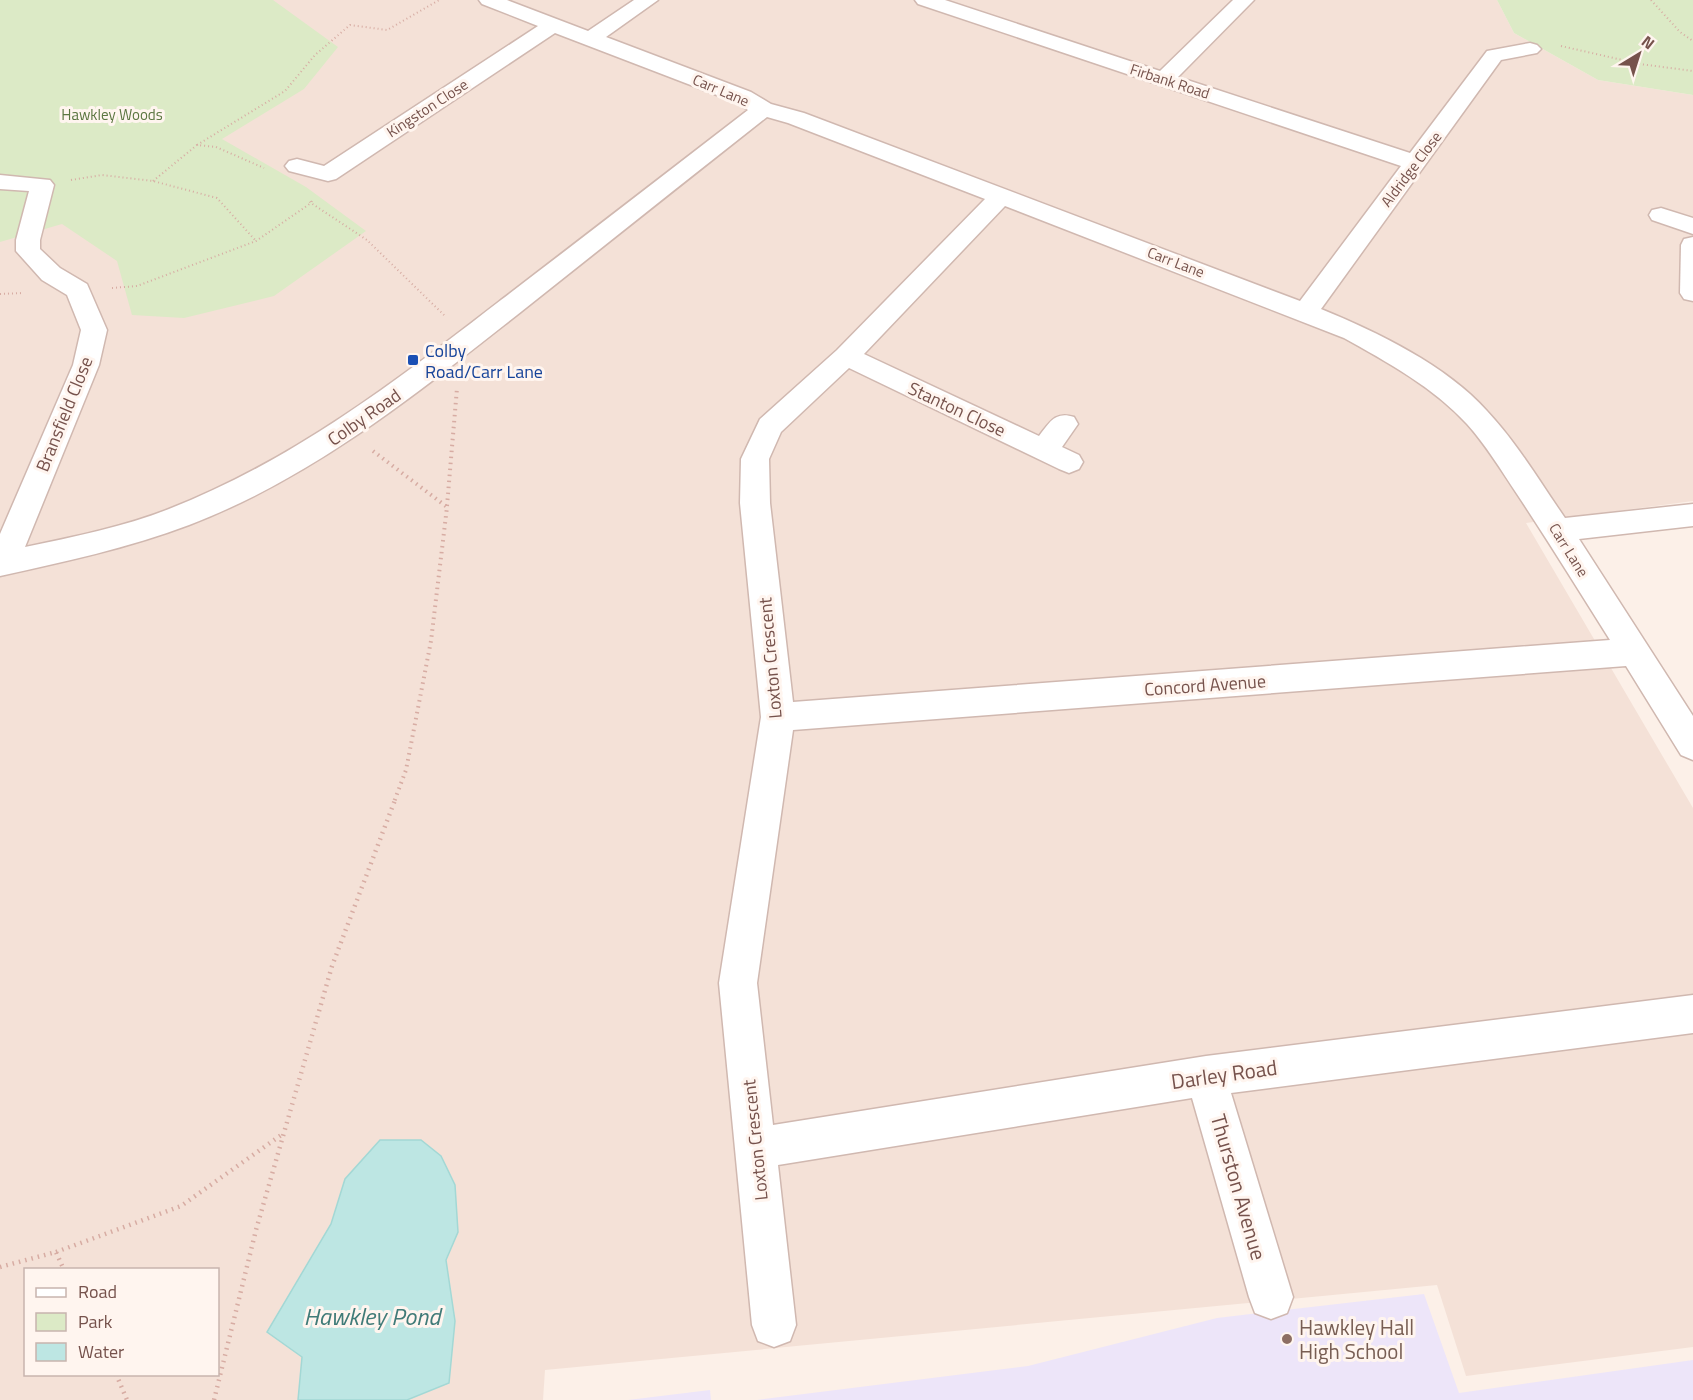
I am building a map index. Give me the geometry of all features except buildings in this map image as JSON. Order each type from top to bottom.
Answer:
[{"type":"street","name":"Carr Lane","points":[[489,0],[743,97],[763,109],[796,118],[1002,195],[1305,312],[1353,332],[1396,355],[1452,394],[1476,416],[1496,440],[1557,530],[1632,652],[1691,736]]},
{"type":"street","points":[[589,39],[648,0]]},
{"type":"street","name":"Firbank Road","points":[[925,0],[950,3],[1164,79],[1416,163]]},
{"type":"street","points":[[1164,79],[1244,0]]},
{"type":"street","name":"Kingston Close","points":[[297,166],[328,174],[553,25]]},
{"type":"street","name":"Aldridge Close","points":[[1305,312],[1494,55],[1530,49]]},
{"type":"street","name":"Colby Road","points":[[2,563],[94,544],[179,517],[249,485],[312,452],[346,431],[416,380],[763,109]]},
{"type":"street","points":[[0,182],[42,185],[28,240],[28,251],[51,274],[78,290]]},
{"type":"street","name":"Loxton Crescent","points":[[774,1325],[738,983],[778,717],[755,503],[755,459],[770,426],[846,356],[1002,195]]},
{"type":"street","points":[[1661,215],[1693,226]]},
{"type":"street","points":[[1693,245],[1693,293]]},
{"type":"street","name":"Bransfield Close","points":[[2,563],[87,365],[94,330],[78,290]]},
{"type":"street","name":"Stanton Close","points":[[846,356],[1057,456],[1064,424]]},
{"type":"street","points":[[1557,530],[1693,515]]},
{"type":"street","name":"Concord Avenue","points":[[778,717],[1632,652]]},
{"type":"street","name":"Darley Road","points":[[757,1148],[1206,1076],[1693,1014]]},
{"type":"street","name":"Thurston Avenue","points":[[1206,1076],[1271,1297]]},
{"type":"path","points":[[153,181],[197,144],[285,91],[315,55],[350,25],[387,30],[439,0]]},
{"type":"path","points":[[1651,0],[1680,32],[1693,41]]},
{"type":"path","points":[[1530,49],[1546,44],[1590,51],[1640,64],[1693,71]]},
{"type":"path","points":[[197,144],[216,147],[270,170]]},
{"type":"path","points":[[42,185],[102,175],[153,181],[217,198],[255,241]]},
{"type":"path","points":[[78,290],[137,286],[255,241],[311,203],[303,196]]},
{"type":"path","points":[[214,1400],[256,1230],[332,966],[406,770],[431,641],[447,507],[346,431]]},
{"type":"path","points":[[0,1267],[56,1252],[181,1206],[284,1133]]},
{"type":"path","points":[[56,1252],[64,1268]]},
{"type":"path","points":[[117,1376],[127,1400]]},
{"type":"shaded area","points":[[0,0],[1497,0],[1514,33],[1598,80],[1693,95],[1693,501],[1526,523],[1693,808],[1693,1347],[1466,1376],[1437,1285],[545,1370],[543,1400],[0,1400]]},
{"type":"shaded area","name":"Hawkley Hall High School","points":[[1424,1294],[1459,1393],[1693,1360],[1693,1400],[757,1400],[1028,1366],[1217,1318]]},
{"type":"shaded area","points":[[710,1390],[711,1400],[628,1400]]},
{"type":"green space","name":"Hawkley Woods","points":[[0,0],[273,0],[338,47],[304,89],[222,139],[306,187],[366,231],[274,296],[184,318],[132,315],[117,261],[62,224],[0,242]]},
{"type":"green space","points":[[1497,0],[1693,0],[1693,95],[1598,80],[1514,33]]},
{"type":"water","name":"Hawkley Pond","points":[[380,1140],[421,1140],[441,1156],[455,1185],[458,1232],[446,1260],[455,1321],[449,1383],[407,1400],[298,1400],[302,1357],[267,1332],[331,1224],[345,1179]]},
{"type":"place","name":"Colby Road/Carr Lane","points":[[413,360]]},
{"type":"place","name":"Hawkley Hall High School","points":[[1287,1339]]}]
